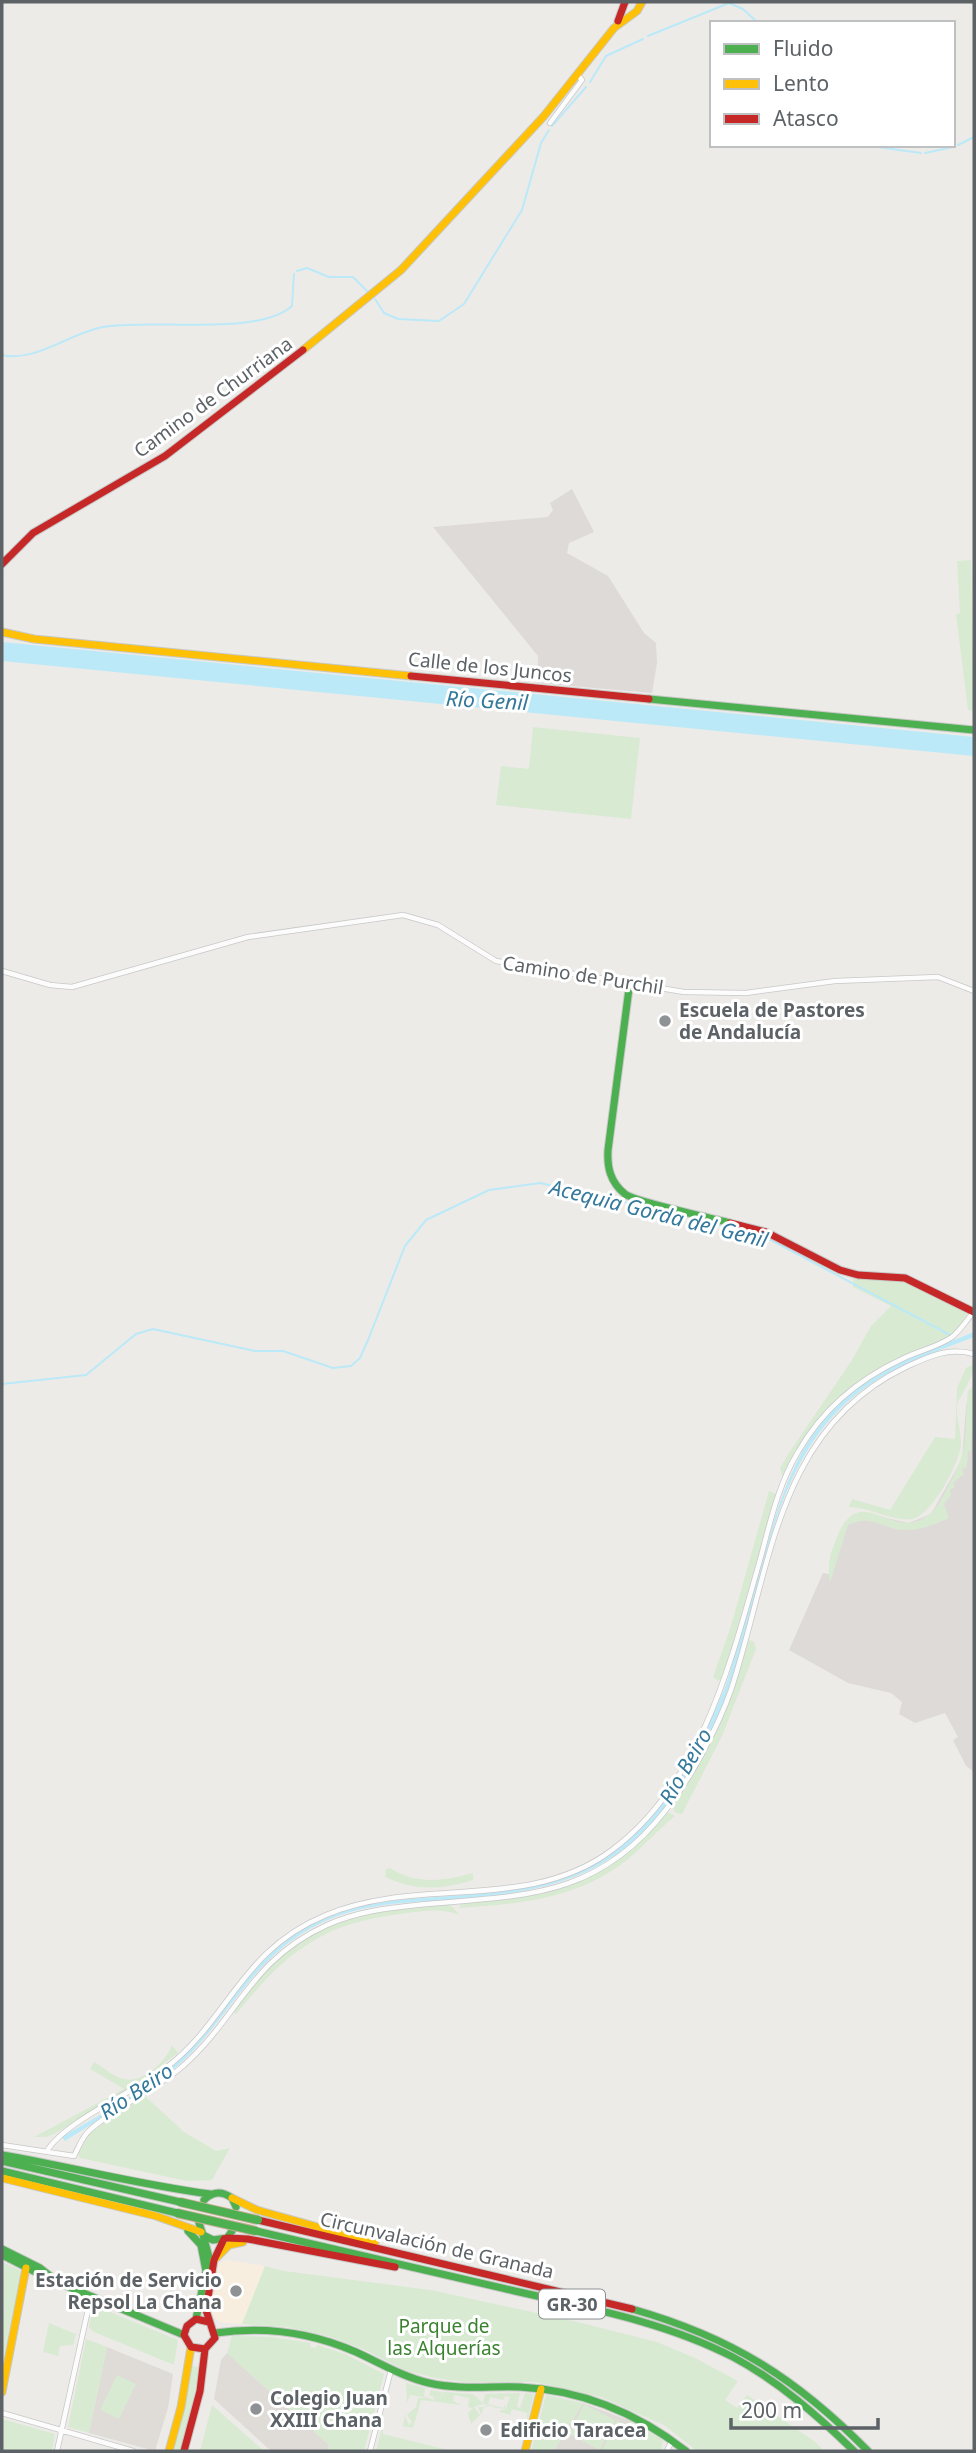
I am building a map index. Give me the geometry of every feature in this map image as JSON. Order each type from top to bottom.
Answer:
[{"type":"main road","name":"Camino de Churriana","points":[[2,564],[33,533],[56,517],[165,456],[197,433],[371,297],[401,270],[544,117],[631,5]]},
{"type":"main road","name":"Calle de los Juncos","points":[[2,631],[34,639],[974,730]]},
{"type":"main road","points":[[629,981],[607,1165],[617,1187],[638,1200],[766,1231],[840,1270],[858,1275],[905,1278],[974,1312]]},
{"type":"main road","points":[[2,2155],[207,2197],[220,2192],[234,2203],[371,2240],[384,2249]]},
{"type":"main road","name":"Circunvalación de Granada","points":[[2,2161],[650,2312],[719,2337],[804,2389],[868,2451]]},
{"type":"main road","name":"Circunvalación de Granada","points":[[2,2171],[642,2322],[713,2347],[777,2384],[812,2411],[854,2451]]},
{"type":"main road","points":[[2,2178],[201,2230],[213,2240],[228,2236],[377,2266],[405,2266]]},
{"type":"main road","points":[[163,2219],[197,2239],[204,2254],[206,2271]]},
{"type":"main road","points":[[184,2335],[187,2326],[196,2319],[209,2257],[201,2230]]},
{"type":"main road","points":[[191,2347],[205,2349],[213,2343],[215,2333],[206,2311],[214,2260],[228,2236]]},
{"type":"main road","points":[[214,2260],[224,2248],[235,2243],[267,2243]]},
{"type":"main road","points":[[5,2253],[28,2272],[55,2280]]},
{"type":"main road","points":[[5,2253],[55,2280],[184,2335],[191,2347],[181,2407],[169,2451]]},
{"type":"main road","points":[[2,2392],[28,2272]]},
{"type":"main road","points":[[196,2319],[209,2322]]},
{"type":"main road","points":[[215,2333],[268,2331],[308,2337],[345,2348],[391,2370],[450,2387],[541,2389],[619,2409],[672,2439],[686,2451]]},
{"type":"main road","points":[[184,2451],[200,2391],[205,2349]]},
{"type":"main road","points":[[525,2451],[541,2389]]},
{"type":"street","points":[[550,123],[582,80],[577,74]]},
{"type":"street","name":"Camino de Purchil","points":[[2,971],[50,985],[72,987],[248,937],[403,915],[416,916],[438,925],[496,961],[684,992],[726,994],[835,981],[938,977],[974,991]]},
{"type":"street","points":[[47,2151],[56,2137],[70,2126],[108,2106],[171,2064],[200,2033],[258,1959],[304,1925],[344,1907],[369,1901],[508,1889],[542,1883],[591,1864],[634,1832],[660,1803],[719,1695],[780,1489],[803,1444],[824,1416],[860,1382],[880,1369],[953,1336],[974,1312]]},
{"type":"street","points":[[2,2145],[74,2157],[91,2129],[153,2089],[189,2060],[265,1967],[310,1933],[336,1921],[370,1911],[509,1898],[548,1891],[591,1874],[630,1848],[668,1809],[721,1714],[789,1492],[817,1440],[848,1404],[885,1377],[945,1351],[974,1354]]},
{"type":"street","points":[[57,2451],[90,2296]]},
{"type":"street","points":[[370,2451],[391,2370]]},
{"type":"street","points":[[2,2413],[133,2451]]},
{"type":"street","points":[[667,2451],[672,2439]]},
{"type":"shaded area","points":[[572,489],[594,532],[569,543],[567,553],[608,576],[644,633],[656,643],[657,663],[652,693],[537,683],[538,656],[433,527],[548,517],[553,510],[550,503]]},
{"type":"shaded area","points":[[974,1381],[974,1772],[966,1766],[953,1740],[958,1737],[945,1713],[915,1723],[899,1714],[902,1702],[891,1693],[848,1683],[789,1650],[823,1573],[829,1574],[844,1523],[860,1512],[909,1523],[931,1514],[962,1459],[966,1407]]},
{"type":"shaded area","name":"Estación de Servicio Repsol La Chana","points":[[227,2260],[265,2266],[242,2324],[219,2322],[210,2312],[218,2264]]},
{"type":"shaded area","points":[[107,2347],[173,2374],[168,2408],[155,2451],[89,2433]]},
{"type":"shaded area","name":"Colegio Juan XXIII Chana","points":[[227,2353],[329,2445],[328,2451],[271,2451],[214,2399],[221,2360]]},
{"type":"shaded area","points":[[583,2403],[630,2421],[612,2451],[554,2451]]},
{"type":"green space","points":[[971,560],[974,711],[968,710],[956,615],[960,613],[957,561]]},
{"type":"green space","points":[[533,727],[640,738],[631,819],[496,805],[501,766],[529,769]]},
{"type":"green space","points":[[853,1278],[900,1279],[969,1312],[953,1335],[893,1360],[845,1392],[802,1440],[783,1477],[780,1468],[789,1453],[852,1360],[871,1326],[891,1306],[853,1287]]},
{"type":"green space","points":[[974,1364],[957,1406],[961,1440],[959,1453],[950,1476],[936,1499],[912,1519],[889,1517],[849,1507],[852,1499],[890,1510],[935,1437],[955,1439],[957,1388],[966,1368]]},
{"type":"green space","points":[[974,1386],[971,1451],[968,1451],[967,1467],[962,1469],[964,1474],[953,1483],[955,1487],[950,1490],[951,1495],[944,1504],[949,1518],[912,1530],[897,1529],[871,1521],[848,1525],[830,1583],[829,1565],[837,1537],[846,1521],[855,1513],[865,1512],[911,1523],[924,1518],[937,1505],[960,1461],[965,1440],[968,1390]]},
{"type":"green space","points":[[769,1491],[776,1494],[723,1678],[718,1681],[713,1677],[731,1626]]},
{"type":"green space","points":[[749,1640],[754,1642],[756,1649],[722,1736],[682,1814],[676,1813],[671,1807],[733,1691]]},
{"type":"green space","points":[[668,1812],[675,1816],[633,1855],[589,1883],[547,1897],[459,1908],[461,1903],[524,1896],[575,1881],[621,1855]]},
{"type":"green space","points":[[390,1868],[410,1877],[431,1880],[473,1873],[473,1880],[450,1886],[418,1887],[385,1877],[386,1869]]},
{"type":"green space","points":[[447,1904],[459,1915],[437,1911],[400,1914],[347,1925],[325,1934],[306,1945],[271,1974],[236,2014],[230,2010],[264,1969],[304,1938],[349,1920],[373,1914]]},
{"type":"green space","points":[[172,2045],[178,2053],[129,2090],[54,2134],[34,2137],[124,2089],[90,2069],[94,2062],[116,2076],[131,2080],[153,2070]]},
{"type":"green space","points":[[145,2096],[184,2132],[216,2151],[230,2148],[212,2180],[187,2181],[80,2158],[78,2154],[91,2130]]},
{"type":"green space","points":[[2,2262],[21,2271],[2,2366]]},
{"type":"green space","name":"Parque de las Alquerías","points":[[265,2266],[284,2271],[431,2290],[657,2342],[738,2381],[725,2400],[737,2408],[747,2395],[814,2441],[824,2451],[697,2451],[664,2425],[601,2397],[535,2382],[466,2382],[435,2378],[405,2370],[361,2348],[328,2336],[287,2327],[242,2324]]},
{"type":"green space","points":[[93,2305],[178,2340],[174,2365],[94,2332],[89,2327]]},
{"type":"green space","points":[[49,2323],[76,2334],[73,2345],[60,2346],[58,2356],[43,2352]]},
{"type":"green space","points":[[232,2336],[271,2337],[311,2343],[310,2347],[316,2348],[317,2345],[345,2354],[384,2374],[364,2451],[328,2451],[329,2445],[227,2353]]},
{"type":"green space","points":[[86,2339],[107,2347],[89,2433],[68,2427]]},
{"type":"green space","points":[[192,2366],[201,2367],[181,2451],[174,2451]]},
{"type":"green space","points":[[117,2375],[136,2384],[119,2419],[100,2410]]},
{"type":"green space","points":[[406,2383],[425,2388],[424,2396],[435,2401],[433,2397],[438,2398],[429,2395],[431,2390],[442,2392],[440,2399],[443,2392],[473,2394],[483,2403],[485,2394],[520,2393],[517,2407],[520,2408],[525,2393],[534,2394],[527,2422],[527,2413],[512,2409],[510,2415],[500,2412],[505,2410],[510,2397],[505,2396],[503,2400],[490,2397],[488,2404],[503,2408],[505,2404],[505,2409],[483,2404],[474,2407],[480,2415],[471,2424],[468,2413],[473,2408],[468,2407],[469,2398],[454,2395],[453,2401],[462,2405],[421,2400],[413,2428],[403,2426],[407,2404],[405,2416],[409,2425],[412,2422],[407,2415],[416,2407],[418,2398],[428,2398],[410,2395],[407,2403]]},
{"type":"green space","points":[[546,2395],[583,2403],[554,2451],[531,2451]]},
{"type":"green space","points":[[584,2404],[615,2420],[600,2450],[569,2434]]},
{"type":"green space","points":[[212,2405],[264,2451],[200,2451]]},
{"type":"green space","points":[[2,2419],[55,2434],[52,2451],[2,2451]]},
{"type":"green space","points":[[617,2420],[627,2426],[630,2421],[663,2440],[661,2451],[602,2451]]},
{"type":"green space","points":[[383,2424],[383,2434],[452,2451],[376,2451]]},
{"type":"water","name":"Río Genil","points":[[2,642],[974,737],[974,756],[2,661]]},
{"type":"water","name":"Río Beiro","points":[[974,1332],[974,1337],[902,1366],[862,1390],[831,1419],[807,1452],[788,1488],[774,1528],[741,1651],[710,1733],[670,1800],[646,1829],[621,1852],[593,1868],[533,1889],[376,1906],[323,1922],[300,1935],[264,1965],[206,2036],[175,2068],[130,2101],[65,2141],[62,2137],[126,2099],[171,2067],[200,2038],[269,1955],[304,1929],[342,1912],[381,1903],[504,1891],[539,1884],[571,1875],[600,1861],[625,1843],[648,1820],[670,1791],[716,1708],[728,1679],[779,1507],[799,1458],[812,1436],[828,1415],[872,1378],[909,1358]]},
{"type":"waterway","points":[[648,36],[729,3],[743,9],[756,21]]},
{"type":"waterway","points":[[590,82],[606,56],[643,39]]},
{"type":"waterway","points":[[552,126],[586,87]]},
{"type":"waterway","points":[[375,299],[384,313],[398,319],[439,321],[464,304],[522,210],[541,143],[549,130]]},
{"type":"waterway","points":[[958,145],[974,137]]},
{"type":"waterway","points":[[878,147],[921,153]]},
{"type":"waterway","points":[[925,153],[953,147]]},
{"type":"waterway","points":[[297,271],[307,268],[329,277],[353,277],[369,293]]},
{"type":"waterway","points":[[2,355],[27,355],[103,327],[229,324],[276,315],[292,306],[294,274]]},
{"type":"waterway","name":"Acequia Gorda del Genil","points":[[2,1384],[86,1375],[136,1334],[153,1329],[255,1351],[283,1351],[333,1368],[351,1366],[360,1358],[405,1246],[426,1220],[489,1190],[540,1183],[686,1216],[767,1238],[950,1335]]},
{"type":"traffic: fast","points":[[649,699],[974,730]]},
{"type":"traffic: fast","points":[[630,981],[608,1150],[610,1174],[620,1189],[632,1197],[730,1223]]},
{"type":"traffic: fast","points":[[2,2155],[210,2194]]},
{"type":"traffic: fast","points":[[2,2161],[180,2202]]},
{"type":"traffic: fast","points":[[2,2171],[177,2213]]},
{"type":"traffic: fast","points":[[204,2200],[221,2193],[232,2198],[236,2207]]},
{"type":"traffic: fast","points":[[180,2202],[258,2220]]},
{"type":"traffic: fast","points":[[177,2213],[256,2231]]},
{"type":"traffic: fast","points":[[199,2223],[203,2235],[213,2240],[227,2238],[232,2231]]},
{"type":"traffic: fast","points":[[188,2231],[201,2245],[206,2271]]},
{"type":"traffic: fast","points":[[256,2231],[599,2310],[681,2334],[733,2357],[766,2377],[811,2412],[854,2451]]},
{"type":"traffic: fast","points":[[196,2319],[209,2257],[203,2235]]},
{"type":"traffic: fast","points":[[2,2249],[40,2268],[54,2279]]},
{"type":"traffic: fast","points":[[2,2255],[45,2277],[184,2335]]},
{"type":"traffic: fast","points":[[632,2309],[701,2333],[760,2363],[815,2402],[868,2451]]},
{"type":"traffic: fast","points":[[215,2333],[251,2330],[304,2335],[339,2345],[410,2377],[440,2385],[520,2387],[565,2393],[628,2415],[686,2451]]},
{"type":"traffic: slow","points":[[303,350],[401,270],[544,116],[614,28],[637,11],[642,2]]},
{"type":"traffic: slow","points":[[2,632],[34,639],[411,676]]},
{"type":"traffic: slow","points":[[2,2178],[156,2216],[201,2232]]},
{"type":"traffic: slow","points":[[232,2198],[257,2210],[375,2243]]},
{"type":"traffic: slow","points":[[214,2260],[229,2245],[243,2242]]},
{"type":"traffic: slow","points":[[2,2392],[26,2268]]},
{"type":"traffic: slow","points":[[169,2451],[181,2407],[191,2347]]},
{"type":"traffic: slow","points":[[525,2451],[541,2389]]},
{"type":"traffic: jam","points":[[618,21],[625,2]]},
{"type":"traffic: jam","points":[[2,564],[33,533],[165,456],[303,350]]},
{"type":"traffic: jam","points":[[411,676],[649,699]]},
{"type":"traffic: jam","points":[[730,1223],[766,1232],[840,1270],[858,1275],[905,1278],[974,1312]]},
{"type":"traffic: jam","points":[[258,2220],[632,2309]]},
{"type":"traffic: jam","points":[[227,2238],[248,2239],[395,2267]]},
{"type":"traffic: jam","points":[[209,2322],[196,2319],[187,2326],[184,2335],[191,2347],[205,2349],[215,2338],[206,2310],[214,2260],[224,2239]]},
{"type":"traffic: jam","points":[[184,2451],[200,2391],[205,2349]]},
{"type":"place","name":"Escuela de Pastores de Andalucía","points":[[665,1021]]},
{"type":"place","name":"Estación de Servicio Repsol La Chana","points":[[236,2291]]},
{"type":"place","name":"Colegio Juan XXIII Chana","points":[[256,2409]]},
{"type":"place","name":"Edificio Taracea","points":[[486,2430]]}]
